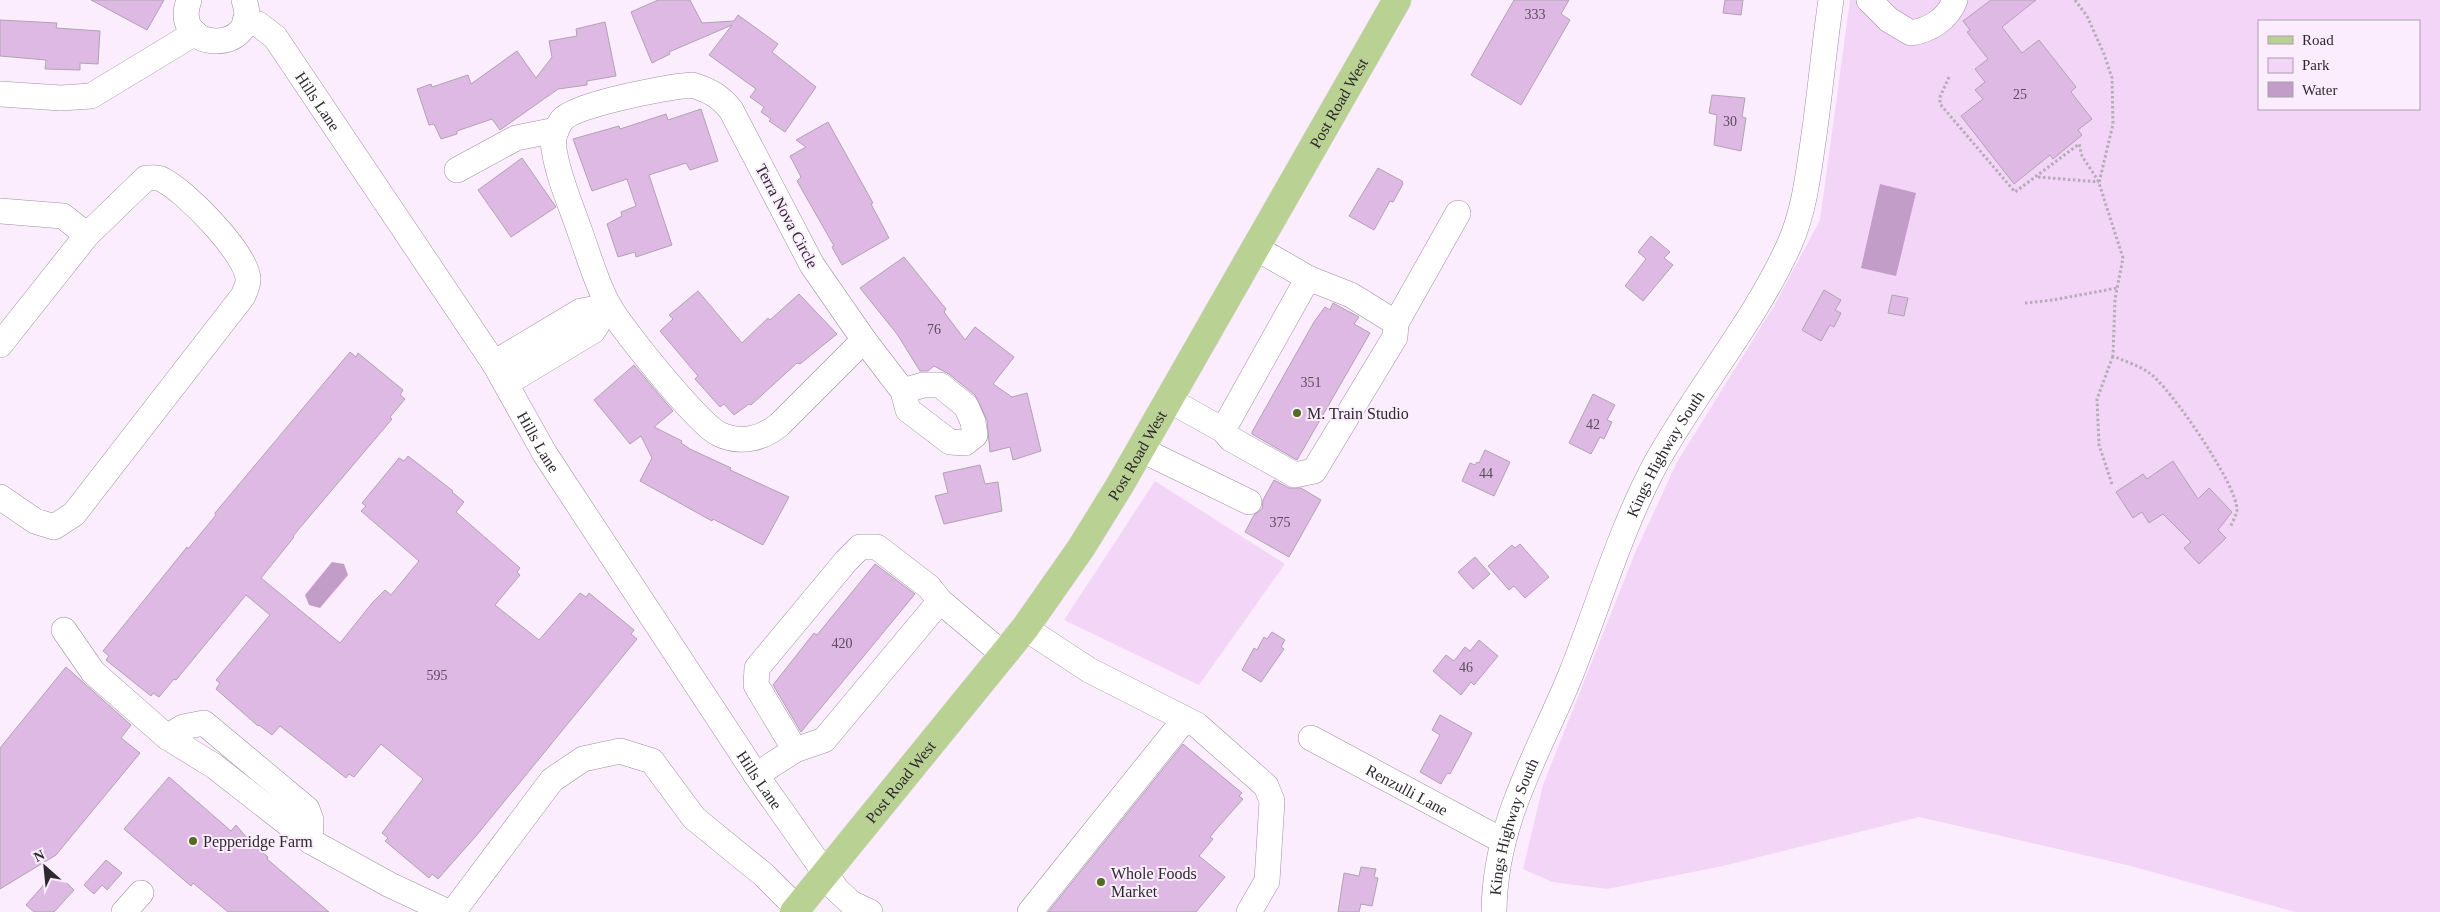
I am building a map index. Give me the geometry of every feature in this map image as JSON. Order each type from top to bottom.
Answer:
[{"type":"main road","name":"Post Road West","points":[[795,910],[1004,655],[1081,548],[1169,400],[1397,0]]},
{"type":"street","points":[[0,94],[61,98],[92,96],[195,33],[187,16],[189,0]]},
{"type":"street","name":"Kings Highway South","points":[[1494,912],[1496,876],[1503,841],[1518,792],[1570,675],[1636,505],[1666,446],[1768,286],[1789,244],[1801,210],[1809,173],[1831,0]]},
{"type":"street","points":[[1869,0],[1889,20],[1911,33],[1926,30],[1941,21],[1953,7],[1955,0]]},
{"type":"street","name":"Hills Lane","points":[[195,33],[210,42],[219,42],[235,36],[244,11],[275,37],[500,373],[546,454],[756,775],[837,890],[858,910]]},
{"type":"street","name":"Terra Nova Circle","points":[[556,130],[562,120],[584,108],[674,86],[692,85],[714,93],[724,100],[812,265],[864,340],[903,391]]},
{"type":"street","points":[[458,170],[516,138],[556,130],[553,147],[555,156],[597,280],[609,306],[705,424],[720,434],[740,440],[751,439],[772,430],[864,340]]},
{"type":"street","points":[[0,345],[88,234],[146,178],[160,178],[178,189],[210,219],[243,263],[249,279],[243,296],[74,514],[54,527],[35,521],[0,497]]},
{"type":"street","points":[[0,211],[63,216],[88,234]]},
{"type":"street","points":[[1169,400],[1223,430],[1231,439],[1295,475],[1314,471],[1394,337],[1396,323],[1458,213]]},
{"type":"street","points":[[1256,248],[1308,278],[1351,296],[1396,323]]},
{"type":"street","points":[[1223,430],[1308,278]]},
{"type":"street","points":[[500,373],[593,331],[609,306]]},
{"type":"street","points":[[1140,449],[1249,502]]},
{"type":"street","points":[[795,750],[756,685],[757,668],[846,561],[860,547],[877,547],[929,587],[940,601],[1004,655]]},
{"type":"street","points":[[756,775],[795,750],[824,740],[940,601]]},
{"type":"street","points":[[1025,628],[1089,670],[1197,725],[1266,786],[1272,801],[1267,881],[1249,912]]},
{"type":"street","points":[[64,630],[92,672],[166,737],[214,766],[310,841],[390,886],[448,912]]},
{"type":"street","points":[[1030,912],[1186,719]]},
{"type":"street","name":"Renzulli Lane","points":[[1311,738],[1503,841]]},
{"type":"street","points":[[453,912],[552,780],[583,759],[620,750],[652,761],[694,818],[764,875],[795,910]]},
{"type":"street","points":[[124,912],[141,893]]},
{"type":"path","points":[[2075,0],[2090,24],[2104,54],[2112,78],[2113,124],[2099,182]]},
{"type":"path","points":[[1949,77],[1940,96],[1940,104],[2015,192],[2079,144],[2082,156],[2099,182],[2123,258],[2117,288],[2112,356],[2097,399],[2099,445],[2112,484]]},
{"type":"path","points":[[2037,177],[2099,182]]},
{"type":"path","points":[[2025,303],[2053,300],[2117,288]]},
{"type":"path","points":[[2112,356],[2148,372],[2175,399],[2205,444],[2233,494],[2237,510],[2230,528]]},
{"type":"green space","points":[[1850,0],[2440,0],[2440,912],[2295,912],[2131,866],[1919,817],[1723,866],[1607,889],[1552,882],[1523,869],[1543,785],[1635,553],[1677,462],[1774,306],[1820,220]]},
{"type":"green space","points":[[1155,481],[1285,564],[1199,685],[1064,620]]},
{"type":"water","points":[[1880,184],[1916,193],[1896,276],[1861,268]]},
{"type":"water","points":[[332,562],[344,564],[348,575],[320,608],[309,605],[305,595]]},
{"type":"building","points":[[91,0],[164,0],[147,30]]},
{"type":"building","points":[[658,0],[690,0],[702,23],[734,21],[738,15],[778,44],[772,52],[816,87],[785,132],[769,121],[771,119],[761,112],[764,107],[750,97],[756,89],[709,55],[732,25],[669,52],[670,54],[652,63],[631,12]]},
{"type":"building","points":[[1514,0],[1569,0],[1561,14],[1570,20],[1521,105],[1471,75]]},
{"type":"building","points":[[1725,0],[1743,0],[1741,15],[1723,13]]},
{"type":"building","points":[[1991,0],[2036,0],[2002,27],[2022,53],[2039,40],[2076,87],[2071,92],[2092,119],[2078,130],[2082,135],[2053,159],[2050,155],[2014,184],[1961,116],[1983,99],[1975,90],[1985,82],[1975,69],[1988,59],[1967,32],[1970,30],[1963,21]]},
{"type":"building","points":[[0,20],[57,23],[56,28],[100,31],[98,64],[80,63],[80,70],[45,69],[46,60],[0,56]]},
{"type":"building","points":[[605,22],[616,76],[587,81],[587,85],[558,89],[500,130],[492,119],[457,131],[457,134],[441,139],[434,124],[429,125],[417,89],[431,84],[432,87],[468,75],[471,84],[517,51],[536,78],[552,57],[549,41],[577,36],[576,29]]},
{"type":"building","points":[[1712,95],[1745,98],[1742,117],[1746,118],[1741,151],[1714,145],[1717,115],[1709,113]]},
{"type":"building","points":[[701,109],[718,161],[690,170],[686,163],[649,175],[672,245],[636,257],[635,252],[618,257],[607,224],[622,216],[621,212],[636,206],[627,179],[592,191],[573,139],[619,126],[620,129],[666,114],[668,120]]},
{"type":"building","points":[[828,122],[873,203],[871,204],[889,238],[842,265],[832,247],[834,246],[797,181],[801,177],[790,156],[806,147],[796,140]]},
{"type":"building","points":[[522,158],[556,207],[511,237],[478,190]]},
{"type":"building","points":[[1378,168],[1402,181],[1403,184],[1393,202],[1390,201],[1374,230],[1349,216]]},
{"type":"building","points":[[1651,236],[1670,252],[1664,258],[1673,265],[1643,301],[1625,286],[1646,259],[1638,252]]},
{"type":"building","points":[[904,257],[946,309],[944,312],[965,340],[975,327],[1014,357],[993,384],[1012,397],[1027,393],[1041,451],[1013,460],[1010,447],[990,452],[987,420],[975,395],[949,374],[934,366],[928,371],[920,371],[897,334],[860,288]]},
{"type":"building","points":[[1824,290],[1841,300],[1835,310],[1841,313],[1834,327],[1830,325],[1821,341],[1802,330]]},
{"type":"building","points":[[698,291],[742,343],[768,318],[770,320],[799,294],[837,334],[800,364],[797,363],[751,405],[749,404],[734,415],[724,404],[720,407],[695,379],[698,376],[660,331],[673,319],[669,315]]},
{"type":"building","points":[[1892,295],[1908,298],[1904,316],[1888,313]]},
{"type":"building","points":[[1333,303],[1359,317],[1354,324],[1370,333],[1297,460],[1252,434],[1252,432],[1314,322],[1325,307],[1330,310]]},
{"type":"building","points":[[350,352],[356,357],[358,353],[403,390],[400,395],[405,399],[390,417],[392,419],[293,536],[261,578],[340,643],[373,602],[385,590],[391,595],[419,561],[361,511],[366,506],[362,503],[399,458],[404,461],[408,456],[453,491],[464,502],[456,512],[520,568],[517,572],[520,575],[495,605],[539,640],[580,593],[586,597],[589,593],[634,630],[631,634],[637,639],[476,836],[438,879],[432,874],[429,878],[385,841],[388,838],[382,833],[423,779],[381,744],[354,777],[349,774],[346,778],[280,726],[272,735],[258,726],[216,689],[220,683],[216,680],[270,615],[246,595],[176,680],[174,679],[159,697],[153,693],[151,696],[106,660],[109,656],[103,651],[187,547],[188,549],[216,515],[215,513]]},
{"type":"building","points":[[634,365],[673,411],[654,427],[682,441],[681,443],[690,449],[731,468],[730,470],[789,497],[763,545],[713,519],[712,521],[640,481],[652,458],[641,436],[630,444],[594,400]]},
{"type":"building","points":[[1593,394],[1615,405],[1607,420],[1612,422],[1604,439],[1600,437],[1591,454],[1569,443]]},
{"type":"building","points":[[1485,450],[1510,462],[1494,496],[1462,481],[1470,463],[1475,465],[1477,462],[1479,463]]},
{"type":"building","points":[[2173,461],[2198,499],[2209,488],[2232,512],[2218,530],[2226,538],[2199,564],[2184,548],[2191,542],[2163,514],[2149,523],[2142,512],[2133,518],[2116,492],[2143,474],[2147,479]]},
{"type":"building","points":[[980,465],[985,484],[998,482],[1002,511],[944,524],[935,496],[948,493],[943,473]]},
{"type":"building","points":[[1274,480],[1289,488],[1301,488],[1321,500],[1289,557],[1245,532],[1254,515],[1262,509],[1263,500]]},
{"type":"building","points":[[1520,544],[1549,577],[1525,598],[1514,586],[1509,590],[1488,566],[1512,545],[1515,548]]},
{"type":"building","points":[[1475,557],[1490,574],[1473,589],[1458,572]]},
{"type":"building","points":[[875,564],[915,594],[801,732],[773,685],[814,633],[817,635]]},
{"type":"building","points":[[1272,632],[1285,640],[1281,647],[1284,649],[1261,682],[1242,670],[1254,648],[1257,650],[1264,637],[1267,639]]},
{"type":"building","points":[[1479,640],[1498,656],[1474,685],[1471,682],[1461,695],[1433,671],[1446,655],[1454,661],[1465,647],[1470,651]]},
{"type":"building","points":[[66,667],[131,725],[121,738],[140,753],[56,855],[0,889],[0,748]]},
{"type":"building","points":[[1440,715],[1472,733],[1450,774],[1447,773],[1441,784],[1420,772],[1440,735],[1432,730]]},
{"type":"building","points":[[1183,744],[1242,793],[1239,796],[1243,799],[1210,837],[1213,839],[1199,856],[1225,877],[1196,912],[1048,912]]},
{"type":"building","name":"Pepperidge Farm","points":[[169,777],[231,831],[236,825],[253,845],[268,857],[267,859],[329,912],[228,912],[193,883],[191,886],[124,829]]},
{"type":"building","points":[[106,860],[122,873],[107,890],[102,885],[94,894],[84,885]]},
{"type":"building","points":[[1361,867],[1376,869],[1374,877],[1378,878],[1372,906],[1361,904],[1359,912],[1338,912],[1344,873],[1359,876]]},
{"type":"building","points":[[55,872],[74,890],[54,912],[34,912],[26,905]]},
{"type":"place","name":"M. Train Studio","points":[[1297,413]]},
{"type":"place","name":"Pepperidge Farm","points":[[193,841]]},
{"type":"place","name":"Whole Foods Market","points":[[1101,882]]}]
